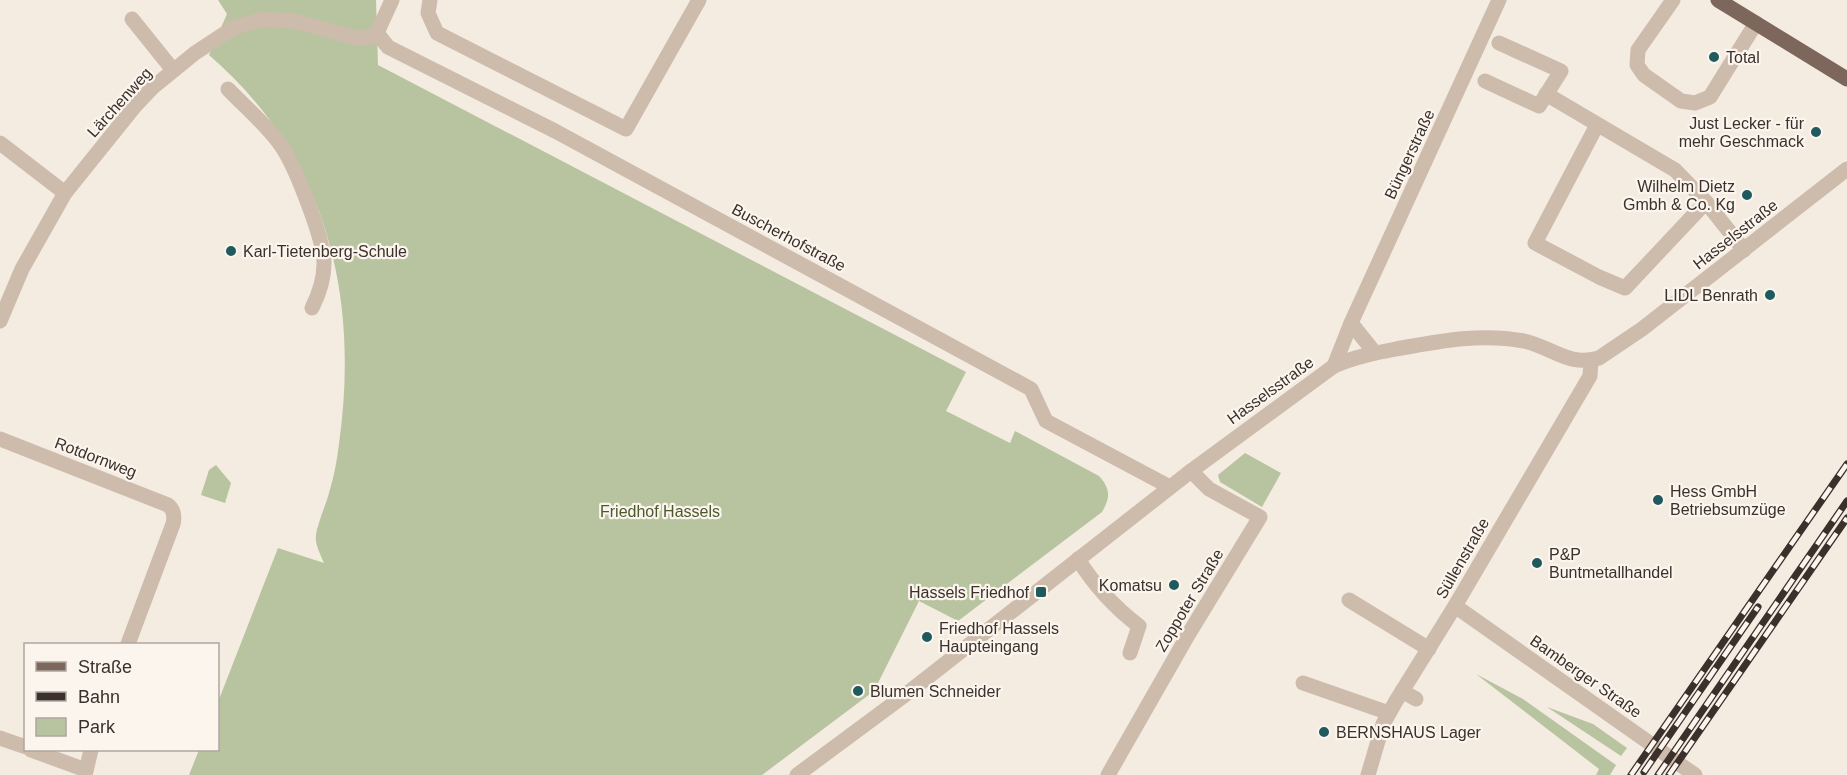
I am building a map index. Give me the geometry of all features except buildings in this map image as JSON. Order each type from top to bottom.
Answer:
[{"type":"main road","points":[[1718,0],[1847,79]]},
{"type":"street","points":[[377,33],[392,0]]},
{"type":"street","points":[[430,0],[428,13],[437,33],[626,129],[699,0]]},
{"type":"street","name":"Büngerstraße","points":[[1334,366],[1499,0]]},
{"type":"street","points":[[1673,0],[1638,50],[1637,65],[1644,75],[1681,101],[1695,103],[1710,97],[1756,24]]},
{"type":"street","points":[[132,19],[173,70]]},
{"type":"street","name":"Lärchenweg","points":[[0,321],[22,269],[65,193],[135,106],[173,70],[225,32],[242,24],[264,19],[294,21],[357,38],[372,37],[377,33]]},
{"type":"street","name":"Buscherhofstraße","points":[[377,33],[388,47],[555,131],[1031,389],[1046,421],[1170,487]]},
{"type":"street","points":[[1485,81],[1539,106],[1561,72],[1499,43]]},
{"type":"street","points":[[228,89],[281,146],[294,168],[321,243],[324,263],[321,290],[312,308]]},
{"type":"street","points":[[1546,94],[1675,170],[1706,202],[1744,250]]},
{"type":"street","points":[[1598,125],[1535,243],[1625,288],[1706,202]]},
{"type":"street","points":[[0,143],[65,193]]},
{"type":"street","name":"Hasselsstraße","points":[[1814,193],[1847,156]]},
{"type":"street","name":"Hasselsstraße","points":[[797,775],[909,692],[1191,471],[1334,366],[1346,360],[1375,353],[1441,340],[1471,337],[1528,342],[1572,360],[1592,360],[1614,350],[1847,169]]},
{"type":"street","points":[[1352,323],[1375,353]]},
{"type":"street","name":"Süllenstraße","points":[[1368,775],[1383,724],[1590,376],[1592,360]]},
{"type":"street","name":"Rotdornweg","points":[[0,439],[168,505],[174,513],[173,524],[129,643]]},
{"type":"street","name":"Zoppoter Straße","points":[[1108,775],[1188,635],[1260,517],[1209,489],[1191,471]]},
{"type":"street","points":[[1078,559],[1089,578],[1117,610],[1138,627],[1130,653]]},
{"type":"street","points":[[1349,600],[1429,649]]},
{"type":"street","name":"Bamberger Straße","points":[[1455,606],[1695,775]]},
{"type":"street","points":[[1303,683],[1389,713]]},
{"type":"street","points":[[1402,691],[1416,699]]},
{"type":"street","points":[[0,738],[24,746]]},
{"type":"street","points":[[33,751],[85,773],[91,751]]},
{"type":"green space","name":"Friedhof Hassels","points":[[218,0],[376,0],[378,65],[966,372],[946,411],[1010,443],[1015,431],[1099,476],[1108,493],[1102,512],[958,621],[919,601],[874,691],[762,775],[189,775],[199,751],[219,751],[219,699],[278,548],[324,563],[316,537],[335,469],[344,388],[344,334],[338,282],[326,231],[307,183],[282,137],[249,95],[209,55],[227,14]]},
{"type":"green space","points":[[1245,453],[1281,473],[1262,507],[1220,482],[1218,475]]},
{"type":"green space","points":[[216,465],[231,483],[225,503],[201,495],[209,470]]},
{"type":"green space","points":[[1476,674],[1523,699],[1616,765],[1610,775],[1596,775],[1599,769]]},
{"type":"green space","points":[[1547,707],[1593,724],[1627,748],[1621,756]]},
{"type":"railway","points":[[1631,775],[1847,464]]},
{"type":"railway","points":[[1658,775],[1847,501]]},
{"type":"railway","points":[[1669,775],[1847,518]]},
{"type":"railway","points":[[1644,772],[1758,607]]},
{"type":"place","name":"Total","points":[[1714,57]]},
{"type":"place","name":"Just Lecker - für mehr Geschmack","points":[[1816,132]]},
{"type":"place","name":"Wilhelm Dietz Gmbh & Co. Kg","points":[[1747,195]]},
{"type":"place","name":"Karl-Tietenberg-Schule","points":[[231,251]]},
{"type":"place","name":"LIDL Benrath","points":[[1770,295]]},
{"type":"place","name":"Hess GmbH Betriebsumzüge","points":[[1658,500]]},
{"type":"place","name":"P&P Buntmetallhandel","points":[[1537,563]]},
{"type":"place","name":"Komatsu","points":[[1174,585]]},
{"type":"place","name":"Hassels Friedhof","points":[[1041,592]]},
{"type":"place","name":"Friedhof Hassels Haupteingang","points":[[927,637]]},
{"type":"place","name":"Blumen Schneider","points":[[858,691]]},
{"type":"place","name":"BERNSHAUS Lager","points":[[1324,732]]}]
